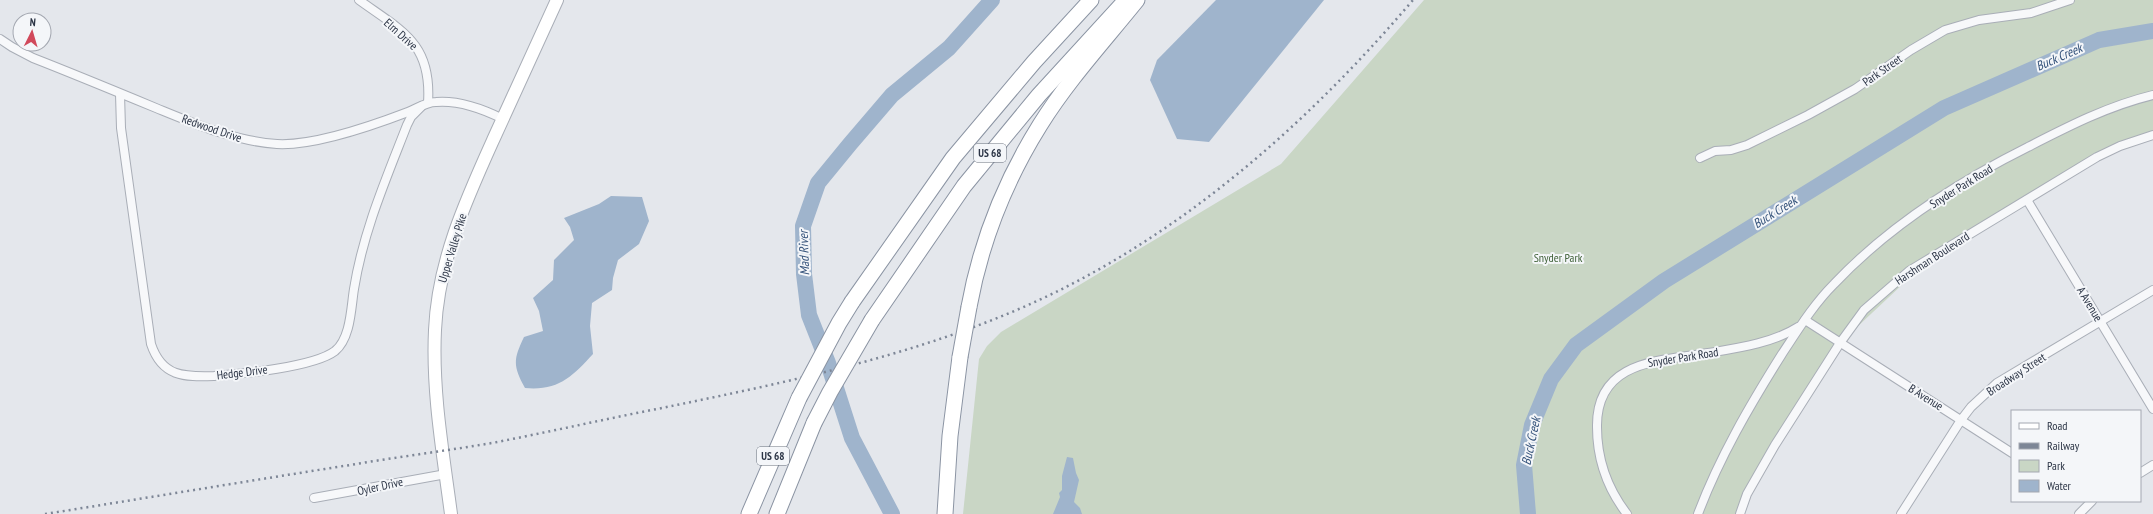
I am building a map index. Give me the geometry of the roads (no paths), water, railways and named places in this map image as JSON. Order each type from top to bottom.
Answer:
[{"type":"highway","name":"US 68","points":[[750,509],[799,398],[835,329],[852,302],[953,158],[1034,62],[1091,0]]},
{"type":"highway","name":"US 68","points":[[777,514],[814,423],[830,392],[872,320],[964,186],[1039,95],[1126,0]]},
{"type":"highway","points":[[945,514],[950,436],[960,357],[982,250],[992,220],[1022,156],[1041,124],[1069,84],[1137,0]]},
{"type":"street","name":"Elm Drive","points":[[359,0],[411,39],[420,50],[429,84],[425,104]]},
{"type":"street","name":"Upper Valley Pike","points":[[451,514],[436,400],[434,364],[437,302],[442,277],[458,221],[557,0]]},
{"type":"street","name":"Park Street","points":[[1700,158],[1715,151],[1731,150],[1747,145],[1808,115],[1855,89],[1911,50],[1945,30],[1979,20],[2031,13],[2070,0]]},
{"type":"street","name":"Redwood Drive","points":[[0,38],[12,47],[33,58],[120,94],[226,135],[248,140],[280,144],[328,137],[408,112],[425,104],[451,102],[472,106],[503,119]]},
{"type":"street","name":"Hedge Drive","points":[[120,94],[121,128],[151,344],[155,355],[166,369],[182,375],[201,376],[304,364],[324,358],[340,346],[348,323],[359,259],[366,235],[411,117],[425,104]]},
{"type":"street","name":"Snyder Park Road","points":[[1698,514],[1721,460],[1747,412],[1803,322],[1847,270],[1905,222],[1934,202],[2014,154],[2083,118],[2112,107],[2153,95]]},
{"type":"street","name":"Harshman Boulevard","points":[[1740,514],[1747,494],[1775,445],[1840,342],[1864,310],[1909,271],[2120,146],[2153,135]]},
{"type":"street","name":"A Avenue","points":[[2027,200],[2153,409]]},
{"type":"street","name":"Broadway Street","points":[[1901,514],[1961,420],[1971,407],[1997,383],[2153,290]]},
{"type":"street","name":"Snyder Park Road","points":[[1627,514],[1615,496],[1603,471],[1597,440],[1598,410],[1604,394],[1615,380],[1629,369],[1645,362],[1736,348],[1781,336],[1803,322]]},
{"type":"street","name":"B Avenue","points":[[1803,322],[1840,342],[2011,452]]},
{"type":"street","points":[[2141,472],[2153,465]]},
{"type":"street","name":"Oyler Drive","points":[[314,498],[446,474]]},
{"type":"street","points":[[2079,514],[2089,502]]},
{"type":"water","points":[[1216,0],[1324,0],[1209,142],[1177,139],[1150,80],[1157,60]]},
{"type":"water","points":[[611,196],[642,197],[649,221],[639,244],[618,260],[613,278],[612,290],[592,303],[590,326],[593,354],[564,381],[547,387],[525,388],[518,374],[516,357],[524,337],[543,331],[539,311],[533,298],[553,280],[554,260],[574,240],[570,227],[564,218],[599,204]]},
{"type":"water","points":[[1067,457],[1073,458],[1079,480],[1074,502],[1080,508],[1082,514],[1053,514],[1060,497],[1059,493],[1062,490],[1062,476]]},
{"type":"waterway","name":"Mad River","points":[[892,514],[852,438],[828,363],[809,315],[804,274],[803,226],[818,183],[850,144],[892,95],[949,48],[992,0]]},
{"type":"waterway","name":"Buck Creek","points":[[1528,514],[1524,465],[1532,425],[1551,379],[1576,345],[1664,281],[1944,108],[2099,40],[2153,31]]},
{"type":"railway","points":[[45,514],[513,439],[817,374],[920,346],[970,329],[1019,309],[1066,287],[1116,260],[1209,196],[1253,161],[1296,123],[1336,84],[1413,0]]},
{"type":"park label","name":"Snyder Park","points":[[1558,257]]}]
